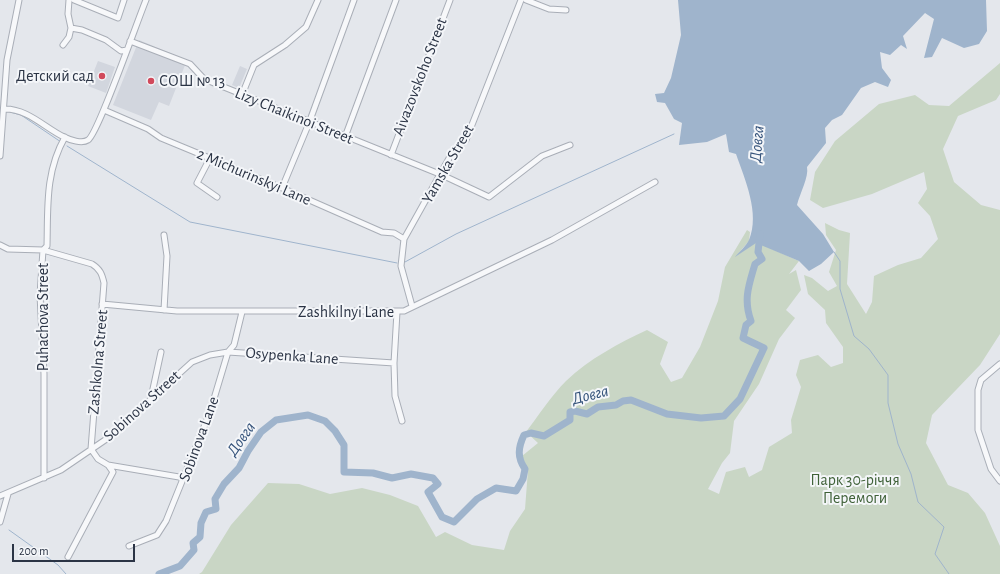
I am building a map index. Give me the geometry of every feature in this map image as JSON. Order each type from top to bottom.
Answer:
[{"type":"street","points":[[0,156],[5,109],[7,60],[19,0]]},
{"type":"street","points":[[64,45],[69,37],[71,28],[68,14],[69,0]]},
{"type":"street","points":[[74,0],[118,18],[124,0]]},
{"type":"street","points":[[5,109],[12,109],[35,119],[65,137],[84,142],[89,140],[104,110],[146,0]]},
{"type":"street","points":[[242,95],[254,65],[285,45],[306,27],[318,0]]},
{"type":"street","points":[[282,188],[309,123],[354,0]]},
{"type":"street","points":[[345,137],[396,0]]},
{"type":"street","name":"Aivazovskoho Street","points":[[391,155],[450,0]]},
{"type":"street","name":"Yamska Street","points":[[412,306],[401,266],[404,239],[442,175],[452,153],[466,140],[521,0]]},
{"type":"street","points":[[526,0],[549,9],[566,10]]},
{"type":"street","points":[[71,28],[82,30],[106,40],[121,51],[127,50]]},
{"type":"street","name":"Lizy Chaikinoi Street","points":[[130,41],[190,64],[204,79],[309,123],[442,175],[489,197],[542,156],[570,145]]},
{"type":"street","name":"2 Michurinskyi Lane","points":[[104,110],[148,129],[161,138],[282,188],[382,232],[394,233],[404,239]]},
{"type":"street","name":"Puhachova Street","points":[[44,478],[44,374],[40,295],[43,250],[48,246],[49,181],[56,152],[65,137]]},
{"type":"street","points":[[210,158],[197,183],[217,197]]},
{"type":"street","name":"Zashkilnyi Lane","points":[[102,304],[164,310],[242,312],[404,311],[552,240],[655,182]]},
{"type":"street","points":[[164,235],[167,256],[164,310]]},
{"type":"street","points":[[0,246],[8,249],[43,250]]},
{"type":"street","name":"Zashkolna Street","points":[[43,250],[92,264],[98,268],[102,274],[102,304],[91,449]]},
{"type":"street","name":"Sobinova Lane","points":[[129,546],[157,535],[166,521],[185,478],[210,412],[228,352],[234,346],[242,312]]},
{"type":"street","points":[[397,312],[394,363],[395,396],[402,421]]},
{"type":"street","points":[[152,398],[161,352]]},
{"type":"street","name":"Osypenka Lane","points":[[192,362],[210,355],[228,352],[394,363]]},
{"type":"street","name":"Sobinova Street","points":[[91,449],[108,438],[192,362]]},
{"type":"street","points":[[1000,364],[982,380],[978,390],[978,430],[991,468],[1000,481]]},
{"type":"street","points":[[0,496],[8,494],[61,470],[91,449],[98,459],[108,465],[185,478]]},
{"type":"street","name":"Sobinova Street","points":[[68,557],[113,472],[108,465]]},
{"type":"street","points":[[0,522],[8,494]]},
{"type":"shaded area","name":"СОШ № 13","points":[[139,40],[187,60],[169,106],[159,102],[151,120],[113,105]]},
{"type":"shaded area","name":"Детский сад","points":[[98,61],[115,67],[106,93],[88,86]]},
{"type":"shaded area","points":[[240,66],[247,69],[239,88],[232,85]]},
{"type":"green space","name":"Парк 30-річчя Перемоги","points":[[1000,63],[1000,94],[996,100],[958,116],[943,149],[954,182],[981,205],[1000,210],[1000,334],[980,365],[932,415],[926,443],[948,485],[968,493],[985,513],[1000,546],[1000,574],[199,574],[202,572],[231,525],[268,483],[299,484],[330,494],[362,488],[390,495],[418,506],[436,537],[445,532],[472,545],[504,550],[510,531],[525,509],[528,470],[522,456],[538,443],[526,432],[550,399],[566,381],[584,366],[615,346],[647,330],[668,342],[660,364],[671,382],[682,378],[700,347],[718,301],[725,267],[747,230],[750,232],[749,241],[736,256],[756,242],[799,261],[789,274],[796,270],[801,290],[786,310],[795,318],[779,339],[759,384],[734,421],[730,453],[722,463],[708,489],[719,494],[726,472],[745,467],[749,477],[762,470],[769,447],[792,433],[791,420],[801,387],[796,375],[800,360],[818,355],[831,367],[843,363],[843,347],[826,323],[825,310],[808,294],[804,275],[812,278],[828,291],[837,286],[829,272],[836,250],[826,235],[825,223],[839,230],[850,233],[847,284],[866,314],[872,302],[874,276],[898,265],[921,258],[938,239],[930,216],[918,203],[927,189],[924,172],[872,194],[823,208],[810,200],[815,172],[835,141],[879,104],[915,95],[929,105],[949,106]]},
{"type":"water","points":[[678,0],[986,0],[987,31],[979,44],[964,48],[942,38],[932,57],[924,58],[934,19],[925,13],[903,36],[907,49],[901,45],[890,55],[880,52],[882,68],[891,80],[888,87],[875,82],[861,88],[842,115],[832,120],[825,128],[826,143],[807,167],[806,180],[797,205],[823,234],[834,252],[821,264],[809,271],[799,261],[756,243],[735,257],[749,240],[753,219],[747,186],[736,154],[729,152],[726,134],[707,142],[679,145],[682,123],[674,119],[665,103],[657,102],[655,94],[664,93],[671,78],[681,35]]},
{"type":"waterway","points":[[10,112],[21,115],[61,142]]},
{"type":"waterway","points":[[405,262],[456,234],[674,134]]},
{"type":"waterway","points":[[67,146],[190,222],[397,263]]},
{"type":"waterway","name":"Довга","points":[[159,574],[180,566],[194,550],[193,543],[200,537],[201,523],[206,512],[216,509],[215,499],[224,484],[239,468],[261,432],[276,420],[308,415],[325,421],[335,431],[344,445],[344,472],[373,473],[392,478],[411,474],[433,478],[438,484],[428,492],[442,517],[454,522],[477,499],[496,488],[516,491],[523,479],[525,469],[522,465],[519,452],[520,444],[524,435],[531,433],[544,436],[570,420],[570,412],[575,411],[587,414],[598,407],[616,405],[623,401],[631,400],[667,414],[701,418],[724,416],[740,399],[764,348],[743,338],[746,325],[751,321],[747,306],[749,285],[755,264],[762,259],[758,252],[760,234]]},
{"type":"waterway","points":[[834,252],[840,261],[840,289],[854,336],[869,349],[888,375],[888,403],[898,444],[911,474],[918,502],[944,527],[935,554],[949,574]]},
{"type":"waterway","points":[[9,530],[58,565],[66,574]]},
{"type":"place","name":"Детский сад","points":[[102,76]]},
{"type":"place","name":"СОШ № 13","points":[[151,81]]}]
